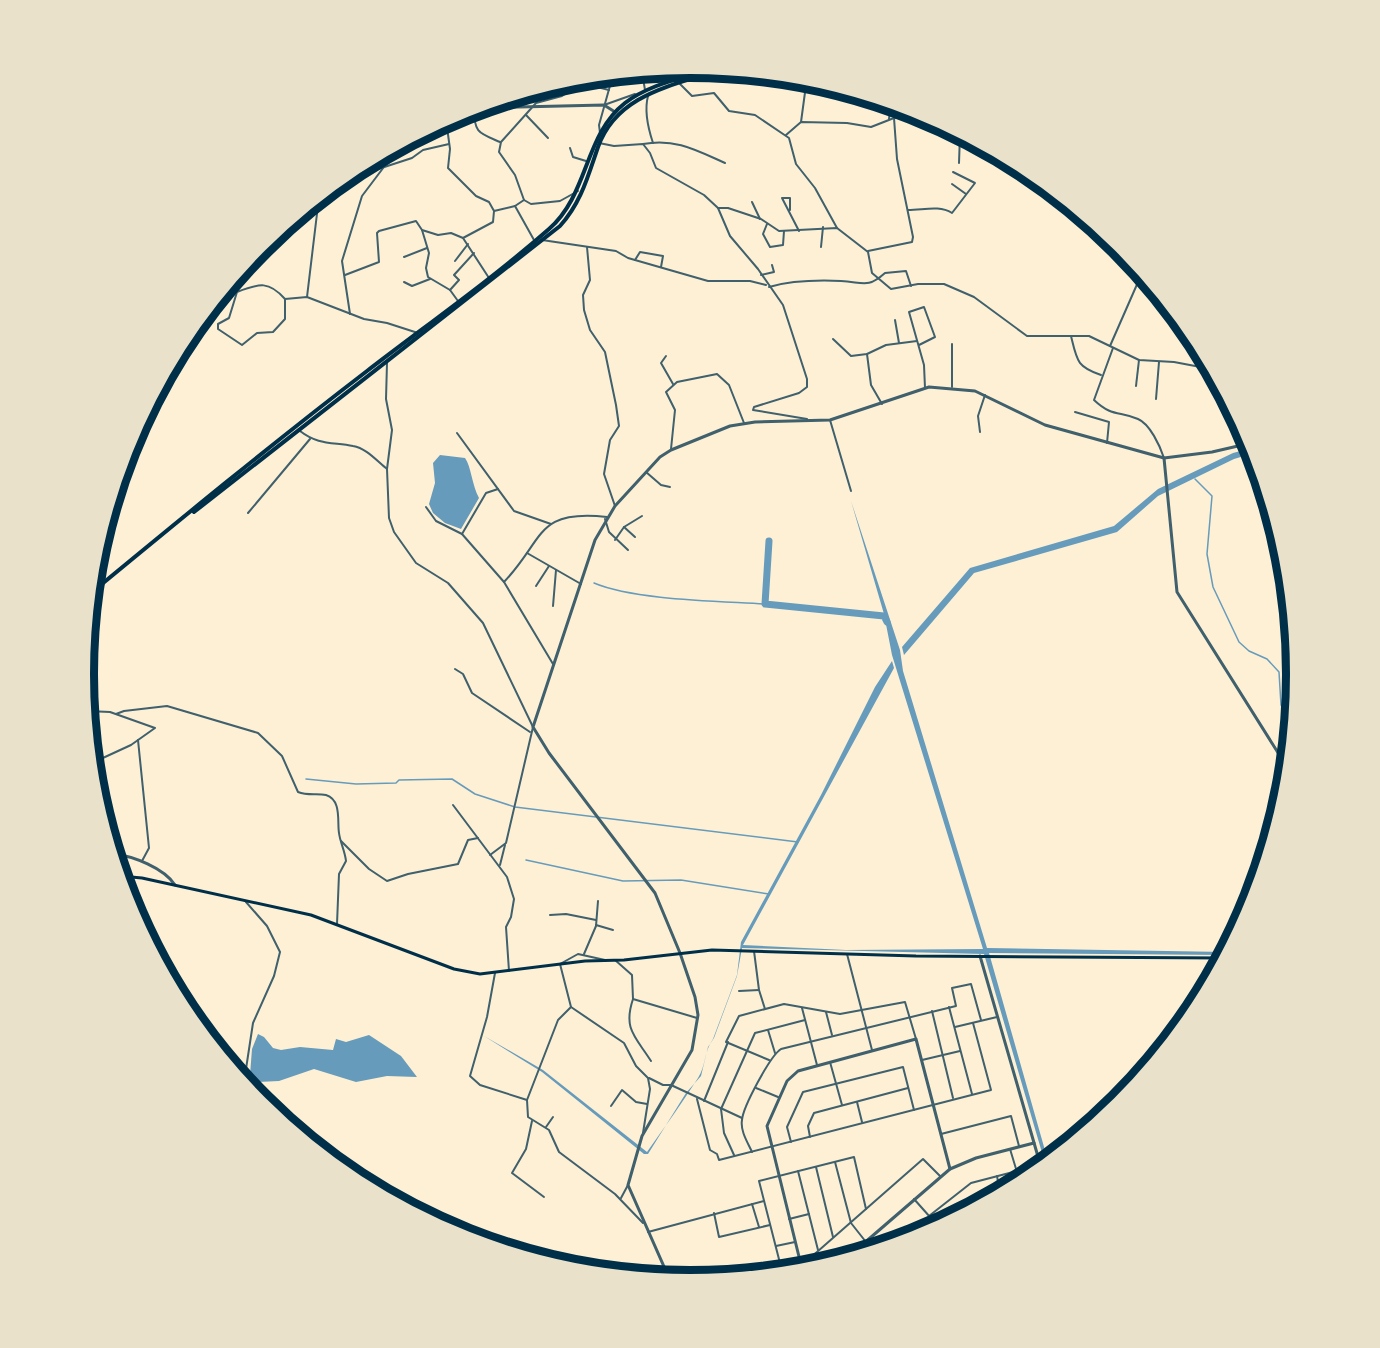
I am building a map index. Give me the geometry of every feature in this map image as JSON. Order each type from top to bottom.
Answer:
[{"type":"highway","points":[[679,82],[688,78]]},
{"type":"highway","points":[[185,516],[543,240],[570,215],[579,201],[600,133],[615,112],[626,102],[692,78]]},
{"type":"highway","points":[[101,586],[297,426],[489,279],[562,217],[578,191],[597,143],[619,113],[647,93]]},
{"type":"main road","points":[[130,878],[175,886],[337,924],[454,969],[495,973],[560,964],[680,953],[754,951],[1214,958]]},
{"type":"street","points":[[644,80],[653,143]]},
{"type":"street","points":[[679,82],[692,96],[714,93],[729,111],[754,115],[786,135],[792,143],[796,164],[815,188],[837,228],[868,252],[872,273],[878,281],[891,289],[932,282],[955,288],[997,312],[1027,336],[1089,336],[1138,360],[1201,368]]},
{"type":"street","points":[[600,133],[604,105],[611,83]]},
{"type":"street","points":[[593,86],[609,90]]},
{"type":"street","points":[[786,135],[801,122],[805,89]]},
{"type":"street","points":[[571,90],[562,96],[536,103],[501,142],[498,152],[515,175],[524,200],[531,204],[560,201],[578,191]]},
{"type":"street","points":[[505,108],[604,105],[647,93]]},
{"type":"street","points":[[604,105],[615,112]]},
{"type":"street","points":[[889,120],[890,113]]},
{"type":"street","points":[[526,115],[548,138]]},
{"type":"street","points":[[801,122],[847,123],[871,127],[901,117]]},
{"type":"street","points":[[868,252],[912,242],[897,159],[894,118]]},
{"type":"street","points":[[474,119],[474,124],[480,134],[501,142]]},
{"type":"street","points":[[447,130],[449,170],[476,196],[489,202],[494,211],[493,222],[463,238]]},
{"type":"street","points":[[959,163],[960,142]]},
{"type":"street","points":[[597,143],[614,146],[682,143],[724,163]]},
{"type":"street","points":[[369,172],[387,164],[412,158],[423,150],[449,144]]},
{"type":"street","points":[[643,144],[650,153],[656,168],[704,195],[718,208],[730,236],[783,305],[807,383],[799,393],[754,407],[753,410],[818,422]]},
{"type":"street","points":[[570,148],[573,157],[588,162]]},
{"type":"street","points":[[351,314],[342,261],[362,196],[391,159]]},
{"type":"street","points":[[908,210],[932,208],[946,209],[952,213],[975,183],[953,172]]},
{"type":"street","points":[[952,184],[966,194]]},
{"type":"street","points":[[494,211],[515,206],[524,200]]},
{"type":"street","points":[[752,202],[760,219]]},
{"type":"street","points":[[515,206],[534,241],[543,240],[616,251],[635,260],[708,281],[750,281],[768,286],[842,281],[859,285],[878,281],[885,273],[906,271],[911,286]]},
{"type":"street","points":[[718,208],[728,208],[760,219],[775,230],[837,228]]},
{"type":"street","points":[[307,297],[318,209]]},
{"type":"street","points":[[790,210],[799,231]]},
{"type":"street","points":[[345,274],[379,262],[376,233],[416,221],[422,230],[429,253],[426,271],[430,279],[450,290],[459,302]]},
{"type":"street","points":[[767,224],[763,234],[770,247],[783,245],[784,231]]},
{"type":"street","points":[[821,247],[823,227]]},
{"type":"street","points":[[422,230],[438,235],[455,233],[463,238],[489,279]]},
{"type":"street","points":[[454,261],[468,244]]},
{"type":"street","points":[[587,247],[590,280],[583,295],[584,310],[590,330],[605,352],[619,426],[610,440],[604,474],[615,506]]},
{"type":"street","points":[[404,257],[427,248]]},
{"type":"street","points":[[635,260],[640,252],[663,256],[661,268]]},
{"type":"street","points":[[450,290],[459,280],[454,275],[474,253]]},
{"type":"street","points":[[761,275],[774,272],[772,266]]},
{"type":"street","points":[[404,282],[412,286],[430,279]]},
{"type":"street","points":[[1138,282],[1111,347],[1094,400],[1115,415],[1135,418],[1143,422],[1160,444],[1164,458],[1178,592],[1280,756]]},
{"type":"street","points":[[266,284],[274,287],[285,299],[285,319],[273,332],[257,333],[242,345],[219,329],[218,324],[229,318],[237,292],[266,284]]},
{"type":"street","points":[[285,299],[307,297],[351,314],[418,333]]},
{"type":"street","points":[[833,339],[851,356],[867,354],[879,347],[899,343],[918,343],[935,337],[924,307],[909,312],[918,343],[924,365],[925,388]]},
{"type":"street","points":[[895,320],[899,343]]},
{"type":"street","points":[[1071,336],[1078,362],[1085,369],[1101,375]]},
{"type":"street","points":[[952,344],[952,387]]},
{"type":"street","points":[[867,354],[871,384],[882,404]]},
{"type":"street","points":[[666,356],[661,363],[673,384]]},
{"type":"street","points":[[1136,386],[1138,360]]},
{"type":"street","points":[[387,361],[386,399],[392,430],[387,469],[388,518],[394,532],[416,563],[448,583],[483,623],[533,727],[549,753],[648,884],[663,910],[695,997],[697,1018],[692,1050],[642,1136]]},
{"type":"street","points":[[1156,399],[1159,362]]},
{"type":"street","points":[[671,450],[675,410],[666,392],[673,384],[717,374],[729,385],[744,423]]},
{"type":"street","points":[[500,866],[530,732],[606,518],[660,456],[730,426],[744,423],[830,420],[925,388],[952,387],[985,395],[1045,425],[1164,458],[1187,456],[1241,445]]},
{"type":"street","points":[[980,432],[978,416],[985,395]]},
{"type":"street","points":[[1075,412],[1109,422],[1107,443]]},
{"type":"street","points":[[830,420],[851,491]]},
{"type":"street","points":[[298,430],[310,439],[324,444],[361,449],[387,469]]},
{"type":"street","points":[[457,433],[514,511],[551,524]]},
{"type":"street","points":[[248,513],[310,439]]},
{"type":"street","points":[[646,472],[662,485],[670,487]]},
{"type":"street","points":[[462,534],[486,494],[498,488]]},
{"type":"street","points":[[426,507],[436,521],[462,534],[504,582],[553,664]]},
{"type":"street","points":[[504,582],[537,537],[551,524],[561,518],[581,513],[606,518]]},
{"type":"street","points":[[615,540],[624,527],[642,516]]},
{"type":"street","points":[[606,518],[615,540],[628,550]]},
{"type":"street","points":[[624,527],[635,537]]},
{"type":"street","points":[[527,553],[581,584]]},
{"type":"street","points":[[536,586],[549,566]]},
{"type":"street","points":[[553,606],[556,570]]},
{"type":"street","points":[[455,669],[463,674],[472,693],[530,732]]},
{"type":"street","points":[[116,714],[167,706],[258,733],[282,756],[298,792],[309,796],[325,795],[332,799],[337,808],[346,861],[338,880],[337,924]]},
{"type":"street","points":[[95,712],[116,714],[155,728],[138,740],[100,759]]},
{"type":"street","points":[[138,740],[149,848],[142,862]]},
{"type":"street","points":[[453,805],[507,877],[514,899],[511,917],[506,927],[509,971]]},
{"type":"street","points":[[341,841],[381,879],[393,881],[404,875],[458,864],[468,840],[478,837]]},
{"type":"street","points":[[490,855],[506,843]]},
{"type":"street","points":[[123,856],[142,862],[170,878],[175,886]]},
{"type":"street","points":[[584,954],[596,925],[598,901]]},
{"type":"street","points":[[246,902],[267,926],[280,952],[274,976],[252,1023],[246,1071]]},
{"type":"street","points":[[550,915],[566,914],[596,920]]},
{"type":"street","points":[[596,925],[613,930]]},
{"type":"street","points":[[754,951],[759,990],[765,1009]]},
{"type":"street","points":[[605,960],[584,954],[570,957],[560,964],[571,1007],[624,1043],[636,1066],[648,1078],[672,1086],[742,1118]]},
{"type":"street","points":[[847,954],[872,1051]]},
{"type":"street","points":[[980,956],[1038,1158]]},
{"type":"street","points":[[615,960],[632,975],[633,999],[627,1017],[628,1024],[651,1061]]},
{"type":"street","points":[[495,973],[488,1017],[470,1076],[480,1085],[527,1100]]},
{"type":"street","points":[[752,1152],[742,1129],[742,1118],[769,1060],[775,1053],[832,1035],[956,1006],[952,988],[970,984],[981,1020]]},
{"type":"street","points":[[739,992],[759,990]]},
{"type":"street","points":[[633,999],[697,1018]]},
{"type":"street","points":[[704,1101],[737,1017],[784,1004],[840,1014],[905,1002],[950,1169]]},
{"type":"street","points":[[544,1197],[512,1173],[525,1149],[532,1121],[526,1107],[527,1100],[558,1020],[571,1007]]},
{"type":"street","points":[[950,1007],[972,1095]]},
{"type":"street","points":[[802,1008],[817,1065]]},
{"type":"street","points":[[932,1011],[954,1100]]},
{"type":"street","points":[[826,1012],[832,1035]]},
{"type":"street","points":[[955,1027],[997,1017]]},
{"type":"street","points":[[734,1156],[724,1133],[721,1109],[755,1033],[805,1020]]},
{"type":"street","points":[[697,1099],[710,1150],[717,1154],[719,1160],[991,1090],[973,1023]]},
{"type":"street","points":[[768,1030],[775,1053]]},
{"type":"street","points":[[800,1260],[767,1126],[778,1097],[792,1075],[830,1061],[916,1039]]},
{"type":"street","points":[[728,1042],[769,1060]]},
{"type":"street","points":[[922,1060],[960,1051]]},
{"type":"street","points":[[830,1061],[842,1105]]},
{"type":"street","points":[[791,1142],[787,1126],[803,1092],[903,1067],[914,1110]]},
{"type":"street","points":[[621,1200],[628,1185],[642,1136],[650,1089],[648,1078]]},
{"type":"street","points":[[756,1088],[778,1097]]},
{"type":"street","points":[[810,1137],[808,1126],[814,1113],[908,1088]]},
{"type":"street","points":[[610,1106],[622,1090],[636,1102],[647,1104]]},
{"type":"street","points":[[857,1102],[862,1124]]},
{"type":"street","points":[[941,1134],[1011,1116],[1019,1146]]},
{"type":"street","points":[[546,1127],[553,1117]]},
{"type":"street","points":[[532,1121],[546,1127],[559,1152],[621,1200],[628,1210],[643,1223]]},
{"type":"street","points":[[835,1162],[851,1223],[866,1242],[950,1169],[962,1162],[1034,1143]]},
{"type":"street","points":[[929,1216],[962,1188],[1017,1171],[1010,1149]]},
{"type":"street","points":[[779,1263],[759,1181],[854,1157],[866,1209]]},
{"type":"street","points":[[812,1258],[923,1159],[940,1177]]},
{"type":"street","points":[[816,1167],[834,1237]]},
{"type":"street","points":[[798,1172],[819,1250]]},
{"type":"street","points":[[997,1176],[998,1184]]},
{"type":"street","points":[[628,1185],[665,1269]]},
{"type":"street","points":[[914,1199],[932,1219]]},
{"type":"street","points":[[648,1232],[764,1201]]},
{"type":"street","points":[[752,1204],[759,1227]]},
{"type":"street","points":[[714,1214],[719,1237],[770,1225]]},
{"type":"street","points":[[789,1219],[809,1214]]},
{"type":"street","points":[[776,1246],[795,1242]]},
{"type":"water","points":[[1243,450],[1245,456],[1158,496],[1117,532],[974,573],[904,655],[902,647],[970,568],[1114,526],[1158,489]]},
{"type":"water","points":[[440,455],[465,458],[479,498],[461,529],[445,523],[433,513],[429,504],[435,483],[433,463]]},
{"type":"water","points":[[851,501],[900,650],[903,671],[987,948],[1217,952],[1216,955],[989,953],[1046,1152],[1043,1155],[984,954],[742,948],[737,976],[710,1044],[737,975],[741,942],[821,795],[875,687],[892,661],[894,668],[743,945],[846,950],[983,949],[892,655],[884,614]]},
{"type":"water","points":[[258,1034],[264,1037],[273,1048],[281,1050],[300,1047],[333,1050],[336,1039],[346,1042],[369,1035],[401,1056],[417,1077],[387,1076],[356,1082],[314,1069],[279,1081],[257,1083],[250,1075],[252,1049]]},
{"type":"water","points":[[484,1036],[543,1070],[647,1152],[666,1126],[648,1154],[644,1154],[542,1072]]},
{"type":"water","points":[[695,1083],[679,1106],[666,1126],[686,1093]]},
{"type":"waterway","points":[[1195,479],[1212,496],[1207,554],[1213,587],[1239,642],[1249,651],[1267,659],[1279,672],[1281,705],[1285,713]]},
{"type":"waterway","points":[[769,541],[765,604],[884,616],[887,622]]},
{"type":"waterway","points":[[594,583],[611,589],[653,596],[765,604]]},
{"type":"waterway","points":[[306,779],[356,784],[452,779],[475,794],[515,807],[798,842]]},
{"type":"waterway","points":[[526,860],[623,881],[681,880],[769,894]]}]
